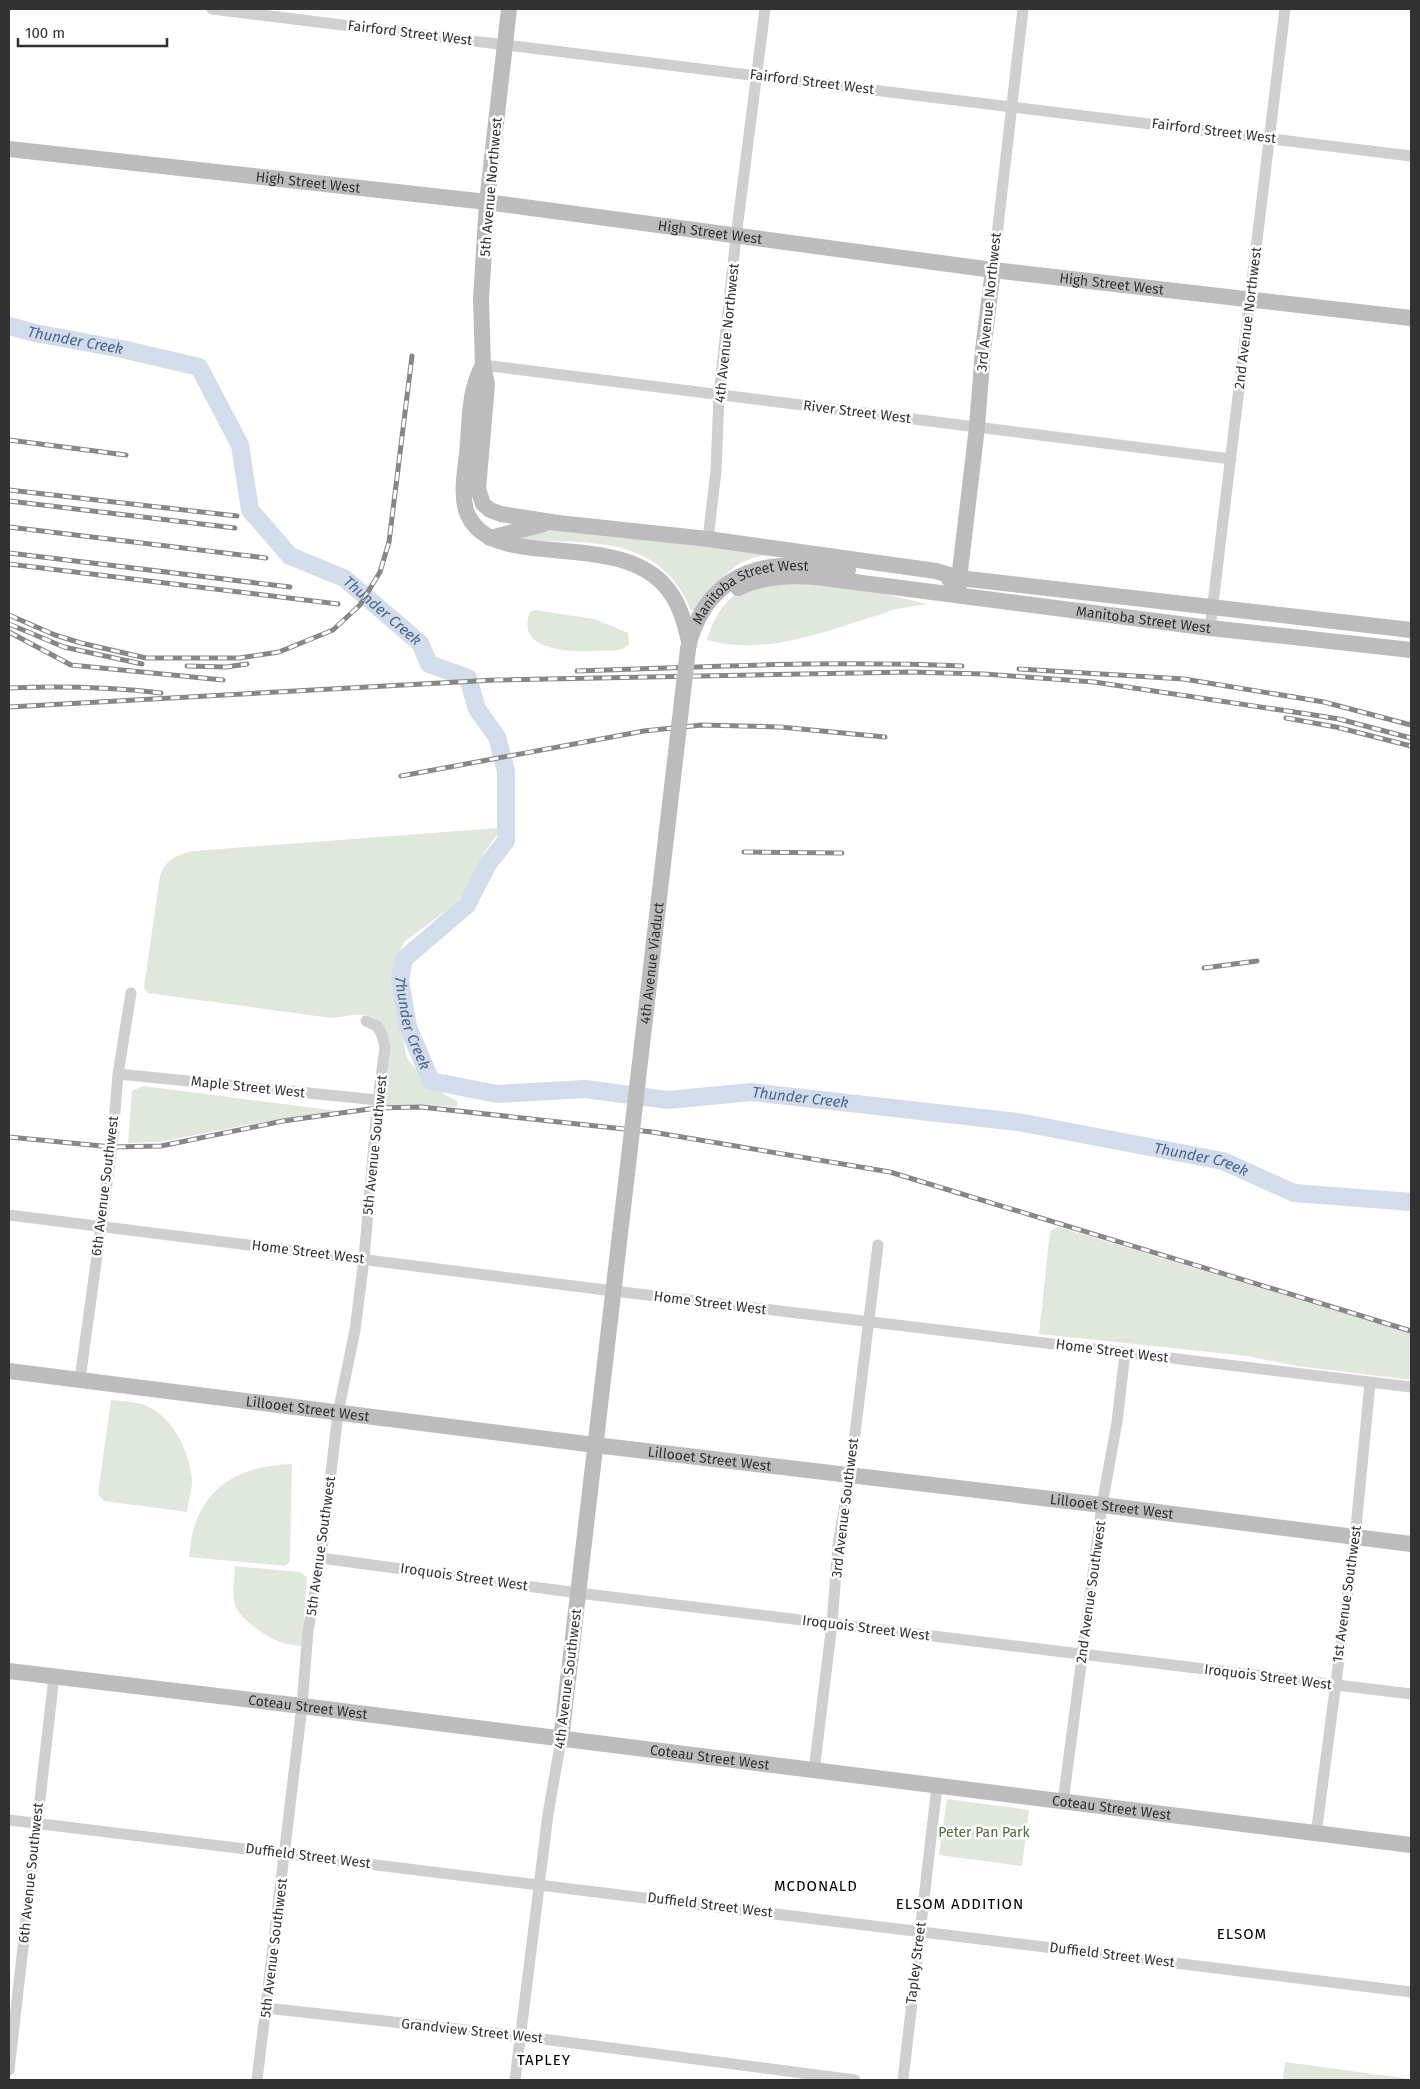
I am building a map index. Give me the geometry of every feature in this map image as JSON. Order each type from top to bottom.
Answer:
[{"type":"main road","name":"5th Avenue Northwest","points":[[509,9],[488,202],[481,299],[483,365],[486,384],[479,494],[483,504],[496,512],[558,523]]},
{"type":"main road","name":"High Street West","points":[[9,149],[488,202],[736,237],[993,270],[1411,318]]},
{"type":"main road","name":"3rd Avenue Northwest","points":[[957,596],[977,427],[982,350],[993,270]]},
{"type":"main road","name":"5th Avenue Northwest","points":[[483,365],[474,382],[464,494],[469,517],[478,529],[490,538]]},
{"type":"main road","points":[[490,538],[536,525],[558,523],[708,539],[936,571],[959,578]]},
{"type":"main road","points":[[490,538],[514,546],[610,556],[640,567],[657,578],[672,594],[680,612],[688,645]]},
{"type":"main road","name":"Manitoba Street West","points":[[688,645],[700,616],[713,597],[732,580],[759,568],[774,566],[827,567],[934,579],[959,578],[1411,630]]},
{"type":"main road","name":"Manitoba Street West","points":[[688,645],[697,639],[710,615],[726,597],[742,586],[766,579],[800,576],[1210,628],[1411,650]]},
{"type":"main road","name":"4th Avenue Viaduct","points":[[615,1284],[688,645]]},
{"type":"main road","name":"4th Avenue Southwest","points":[[561,1740],[615,1284]]},
{"type":"main road","name":"Lillooet Street West","points":[[9,1371],[596,1446],[1102,1505],[1411,1544]]},
{"type":"main road","name":"Coteau Street West","points":[[9,1671],[1411,1845]]},
{"type":"street","name":"Fairford Street West","points":[[212,9],[1411,156]]},
{"type":"street","name":"4th Avenue Northwest","points":[[708,539],[716,471],[720,395],[736,237],[765,9]]},
{"type":"street","name":"3rd Avenue Northwest","points":[[993,270],[1023,9]]},
{"type":"street","name":"2nd Avenue Northwest","points":[[1210,628],[1285,9]]},
{"type":"street","name":"River Street West","points":[[483,365],[1231,459]]},
{"type":"street","name":"6th Avenue Southwest","points":[[80,1379],[112,1147],[118,1074],[130,993]]},
{"type":"street","name":"5th Avenue Southwest","points":[[257,2080],[286,1854],[308,1631],[321,1558],[338,1412],[355,1330],[364,1259],[378,1100],[385,1047],[377,1026],[366,1021]]},
{"type":"street","name":"Maple Street West","points":[[118,1074],[378,1100]]},
{"type":"street","name":"Home Street West","points":[[9,1215],[364,1259],[615,1284],[868,1322],[1411,1387]]},
{"type":"street","name":"3rd Avenue Southwest","points":[[814,1771],[832,1624],[838,1546],[850,1475],[878,1245]]},
{"type":"street","name":"2nd Avenue Southwest","points":[[1062,1802],[1102,1505],[1117,1422],[1125,1353]]},
{"type":"street","name":"1st Avenue Southwest","points":[[1316,1834],[1327,1758],[1334,1685],[1355,1538],[1370,1383]]},
{"type":"street","name":"Iroquois Street West","points":[[321,1558],[578,1593],[1411,1694]]},
{"type":"street","name":"6th Avenue Southwest","points":[[9,2070],[14,1976],[36,1823],[54,1677]]},
{"type":"street","name":"4th Avenue Southwest","points":[[515,2080],[548,1814],[561,1740]]},
{"type":"street","name":"Tapley Street","points":[[903,2080],[937,1786]]},
{"type":"street","name":"Duffield Street West","points":[[9,1820],[1411,1992]]},
{"type":"street","name":"Grandview Street West","points":[[266,2008],[520,2036],[855,2080]]},
{"type":"green space","points":[[550,529],[631,536],[687,545],[792,553],[757,557],[738,565],[722,578],[697,610],[691,610],[677,585],[660,567],[639,554],[617,547],[592,543],[514,541],[522,536]]},
{"type":"green space","points":[[795,581],[872,591],[927,604],[891,610],[819,633],[774,643],[752,645],[729,644],[707,640],[717,616],[727,602],[741,591],[760,584]]},
{"type":"green space","points":[[535,610],[595,619],[628,633],[629,644],[622,649],[609,651],[573,651],[548,647],[530,635],[527,625],[530,612]]},
{"type":"green space","points":[[497,828],[497,835],[484,853],[467,890],[454,905],[404,942],[394,963],[396,1006],[407,1058],[428,1085],[457,1101],[457,1107],[421,1105],[381,1106],[388,1068],[388,1040],[384,1029],[377,1020],[366,1015],[331,1018],[147,993],[144,987],[160,876],[168,862],[177,856],[194,851]]},
{"type":"green space","points":[[143,1086],[339,1111],[251,1124],[159,1142],[128,1143],[132,1091]]},
{"type":"green space","points":[[1058,1227],[1411,1333],[1411,1380],[1297,1366],[1247,1356],[1039,1334],[1050,1231]]},
{"type":"green space","points":[[111,1400],[135,1402],[149,1407],[166,1420],[180,1439],[185,1449],[192,1481],[187,1512],[104,1501],[98,1494]]},
{"type":"green space","points":[[292,1464],[290,1561],[285,1566],[189,1557],[192,1535],[198,1516],[207,1500],[219,1488],[234,1478],[251,1471],[270,1466]]},
{"type":"green space","points":[[235,1566],[300,1572],[307,1577],[302,1646],[277,1641],[262,1633],[242,1616],[237,1610],[234,1600]]},
{"type":"green space","name":"Peter Pan Park","points":[[947,1799],[1029,1810],[1022,1866],[939,1855]]},
{"type":"green space","points":[[1285,2062],[1411,2079],[1411,2080],[1283,2080]]},
{"type":"waterway","name":"Thunder Creek","points":[[9,326],[199,367],[240,445],[250,510],[290,556],[344,578],[420,643],[429,664],[468,678],[477,709],[497,737],[506,771],[506,841],[488,864],[467,905],[404,959],[400,980],[408,1027],[431,1081],[497,1094],[585,1089],[668,1100],[751,1092],[1018,1122],[1223,1161],[1294,1193],[1411,1202]]},
{"type":"railway","points":[[9,615],[55,635],[146,658],[239,658],[279,652],[333,630],[360,605],[380,572],[389,542],[412,356]]},
{"type":"railway","points":[[9,440],[126,455]]},
{"type":"railway","points":[[9,490],[237,516]]},
{"type":"railway","points":[[9,501],[235,528]]},
{"type":"railway","points":[[9,527],[266,558]]},
{"type":"railway","points":[[9,553],[290,587]]},
{"type":"railway","points":[[9,564],[338,604]]},
{"type":"railway","points":[[9,624],[64,647],[142,664]]},
{"type":"railway","points":[[9,632],[71,665],[223,680]]},
{"type":"railway","points":[[187,666],[226,667],[247,664]]},
{"type":"railway","points":[[577,671],[818,664],[962,666]]},
{"type":"railway","points":[[1019,669],[1184,679],[1324,702],[1411,725]]},
{"type":"railway","points":[[9,707],[494,680],[909,672],[984,674],[1094,682],[1339,719],[1411,738]]},
{"type":"railway","points":[[9,688],[123,689],[161,693]]},
{"type":"railway","points":[[1286,718],[1336,727],[1411,746]]},
{"type":"railway","points":[[401,776],[644,731],[702,725],[780,727],[885,737]]},
{"type":"railway","points":[[744,852],[842,853]]},
{"type":"railway","points":[[1204,968],[1257,961]]},
{"type":"railway","points":[[9,1137],[112,1147],[161,1146],[283,1121],[377,1108],[421,1107],[652,1132],[890,1172],[1411,1331]]},
{"type":"district","name":"MCDONALD","points":[[816,1886]]},
{"type":"district","name":"ELSOM ADDITION","points":[[960,1904]]},
{"type":"district","name":"ELSOM","points":[[1242,1934]]},
{"type":"district","name":"TAPLEY","points":[[544,2060]]}]
